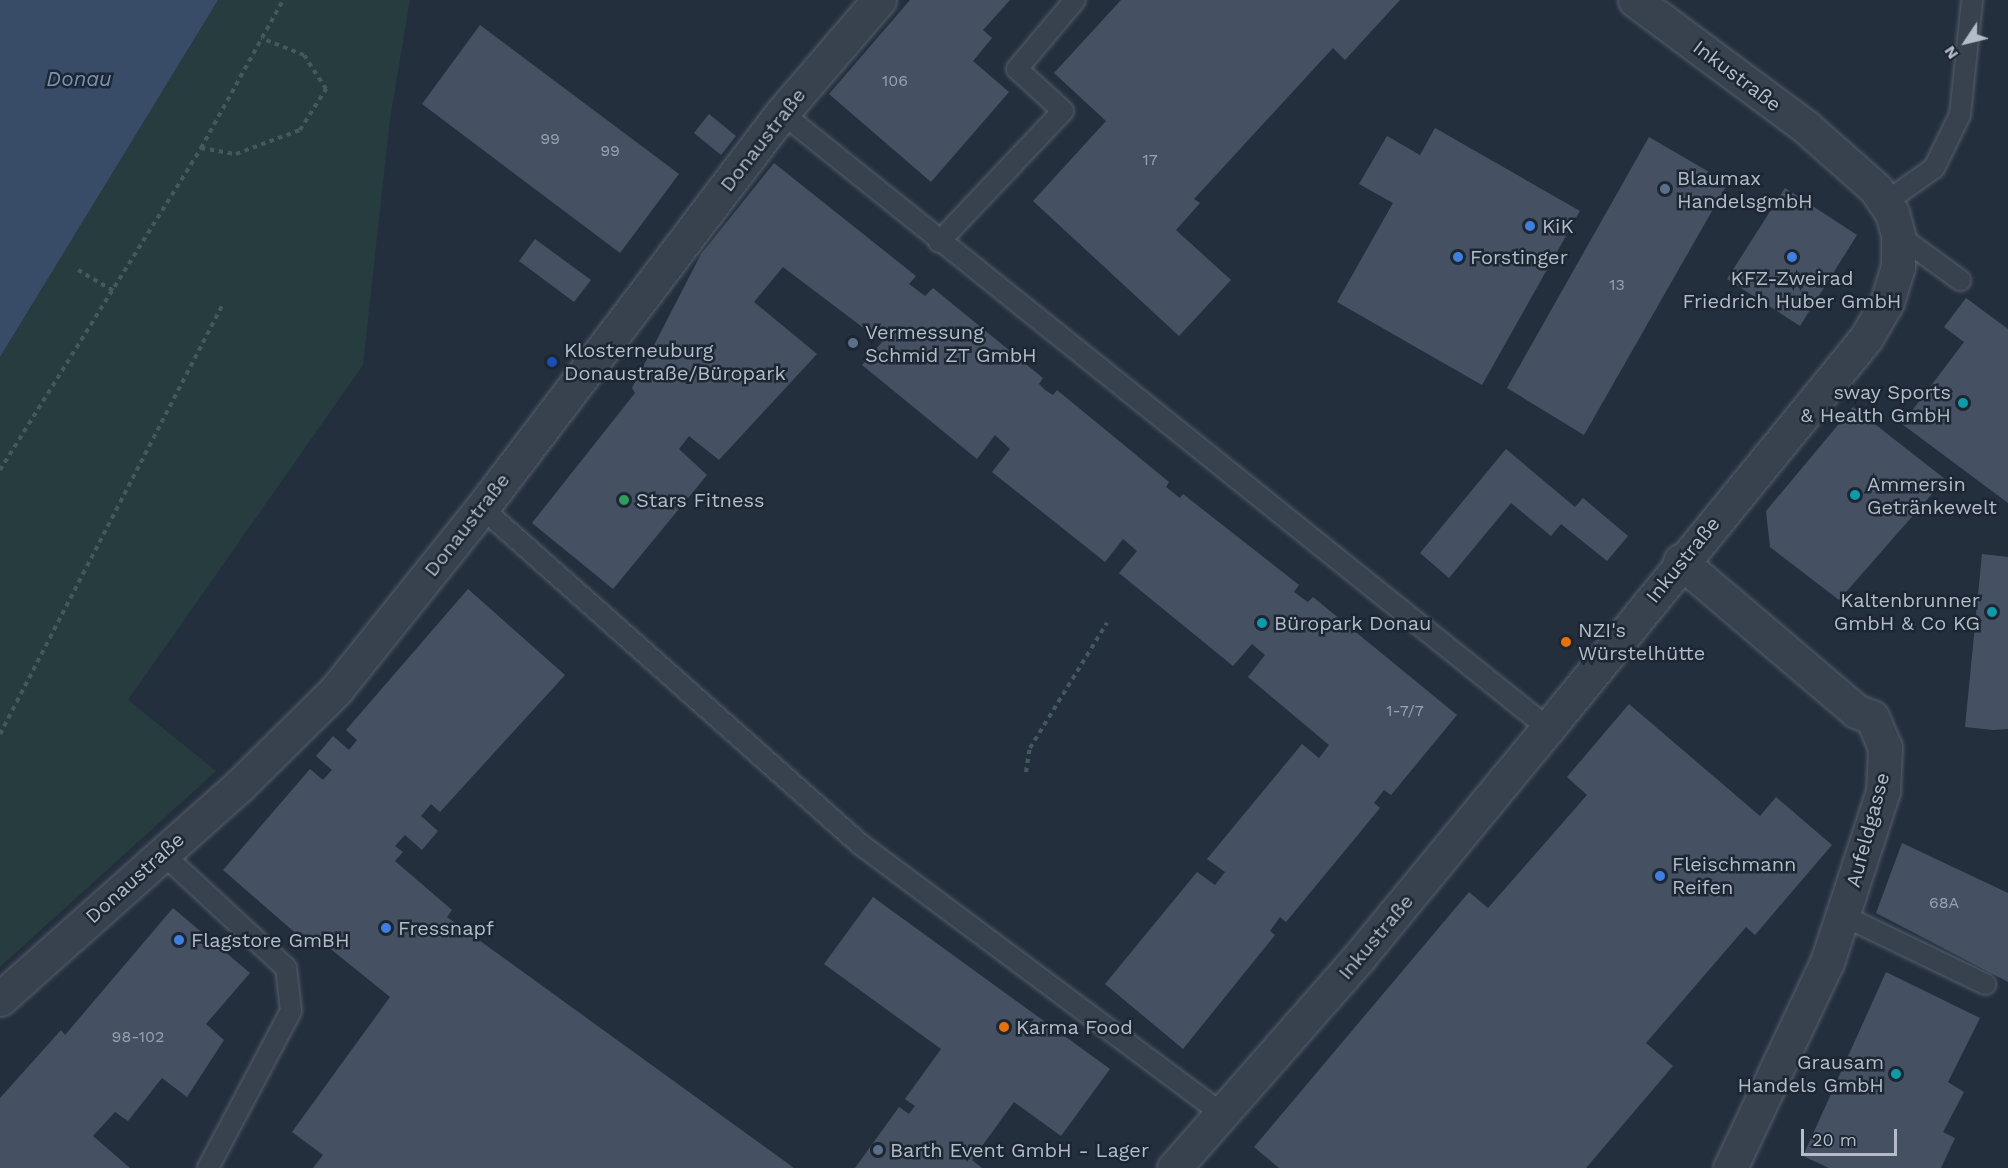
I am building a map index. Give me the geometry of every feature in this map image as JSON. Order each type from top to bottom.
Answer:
[{"type":"street","name":"Donaustraße","points":[[0,999],[301,729],[482,508],[782,113],[879,0]]},
{"type":"street","name":"Inkustraße","points":[[1189,1163],[1222,1114],[1548,728],[1680,561],[1876,324],[1894,282],[1898,235],[1886,202],[1823,141],[1635,0]]},
{"type":"street","name":"Aufeldgasse","points":[[1680,561],[1856,711],[1872,717],[1896,745],[1844,916],[1796,1035],[1730,1168]]},
{"type":"lane","points":[[939,242],[1063,111],[1017,69],[1075,0]]},
{"type":"lane","points":[[1886,202],[1934,168],[1959,115],[1972,0]]},
{"type":"lane","points":[[782,113],[939,242],[1548,728]]},
{"type":"lane","points":[[1898,235],[1960,280]]},
{"type":"lane","points":[[482,508],[860,844],[1222,1114]]},
{"type":"lane","points":[[163,854],[286,968],[291,1011],[208,1168]]},
{"type":"lane","points":[[1844,916],[1985,984]]},
{"type":"path","points":[[0,470],[114,291],[201,148],[283,0]]},
{"type":"path","points":[[201,148],[236,154],[300,130],[326,88],[304,55],[261,38]]},
{"type":"path","points":[[78,270],[114,291]]},
{"type":"path","points":[[0,734],[222,305]]},
{"type":"path","points":[[1026,772],[1030,748],[1107,623]]},
{"type":"green space","points":[[218,0],[410,0],[390,119],[363,365],[128,700],[216,771],[0,967],[0,357]]},
{"type":"water","name":"Donau","points":[[0,0],[218,0],[0,357]]},
{"type":"building","points":[[910,0],[1010,0],[983,30],[992,38],[973,61],[1009,92],[931,182],[829,94]]},
{"type":"building","points":[[1121,0],[1400,0],[1345,60],[1333,48],[1194,199],[1200,203],[1176,230],[1231,280],[1179,336],[1033,201],[1106,121],[1054,73]]},
{"type":"building","points":[[480,25],[679,174],[620,253],[422,104]]},
{"type":"building","points":[[709,114],[736,136],[721,155],[694,133]]},
{"type":"building","name":"Forstinger","points":[[1435,128],[1580,211],[1482,385],[1337,302],[1393,203],[1359,184],[1387,136],[1420,155]]},
{"type":"building","points":[[1649,137],[1728,183],[1584,435],[1507,388]]},
{"type":"building","name":"Büropark Donau","points":[[774,163],[916,276],[909,284],[925,296],[933,288],[1043,378],[1039,384],[1045,390],[1053,395],[1057,390],[1169,482],[1166,487],[1180,498],[1183,494],[1299,585],[1294,592],[1308,602],[1313,597],[1457,715],[1391,795],[1384,790],[1374,803],[1380,808],[1286,922],[1280,917],[1270,931],[1275,935],[1183,1049],[1105,984],[1197,872],[1215,885],[1225,872],[1207,859],[1302,744],[1319,758],[1329,745],[1248,677],[1265,655],[1252,644],[1233,666],[1119,573],[1137,551],[1123,539],[1105,562],[992,472],[1010,449],[995,435],[977,459],[862,365],[882,342],[783,267],[754,302],[817,354],[719,460],[689,436],[679,449],[707,475],[613,589],[532,523],[635,393],[632,388],[701,254]]},
{"type":"building","name":"KFZ-Zweirad Friedrich Huber GmbH","points":[[1785,188],[1857,235],[1800,326],[1727,279]]},
{"type":"building","points":[[535,239],[591,280],[574,302],[519,261]]},
{"type":"building","name":"sway Sports & Health GmbH","points":[[1966,298],[2008,329],[2008,503],[1902,424],[1964,342],[1944,327]]},
{"type":"building","name":"Ammersin Getränkewelt","points":[[1853,407],[1945,479],[1839,600],[1770,547],[1766,511]]},
{"type":"building","points":[[1506,449],[1575,507],[1583,498],[1628,536],[1607,561],[1561,524],[1551,536],[1511,503],[1449,578],[1420,553]]},
{"type":"building","name":"Kaltenbrunner GmbH & Co KG","points":[[1982,554],[2008,557],[2008,729],[1965,727]]},
{"type":"building","points":[[468,589],[565,675],[440,812],[431,804],[421,816],[438,831],[422,850],[405,835],[395,846],[403,852],[395,861],[452,910],[447,917],[794,1168],[313,1168],[323,1155],[292,1132],[390,997],[322,942],[315,950],[223,870],[310,769],[323,780],[332,770],[316,756],[333,736],[349,750],[357,740],[346,730]]},
{"type":"building","points":[[1629,704],[1760,816],[1776,797],[1832,845],[1755,935],[1746,927],[1646,1043],[1673,1066],[1586,1168],[1279,1168],[1254,1147],[1469,892],[1488,908],[1587,795],[1567,777]]},
{"type":"building","points":[[1902,843],[2008,893],[2008,982],[1876,913]]},
{"type":"building","points":[[873,897],[1110,1069],[1061,1136],[1014,1102],[972,1160],[982,1168],[855,1168],[899,1107],[909,1114],[915,1106],[905,1099],[941,1049],[824,964]]},
{"type":"building","points":[[173,908],[250,973],[206,1024],[224,1040],[187,1097],[162,1078],[128,1121],[115,1112],[93,1136],[130,1168],[0,1168],[0,1098],[61,1030],[65,1035]]},
{"type":"building","name":"Grausam Handels GmbH","points":[[1886,972],[1980,1018],[1948,1082],[1964,1092],[1943,1132],[1955,1138],[1941,1168],[1829,1168],[1803,1156]]},
{"type":"place","name":"Blaumax HandelsgmbH","points":[[1665,189]]},
{"type":"place","name":"KiK","points":[[1530,226]]},
{"type":"place","name":"Forstinger","points":[[1458,257]]},
{"type":"place","name":"KFZ-Zweirad Friedrich Huber GmbH","points":[[1792,257]]},
{"type":"place","name":"Vermessung Schmid ZT GmbH","points":[[853,343]]},
{"type":"place","name":"Klosterneuburg Donaustraße/Büropark","points":[[552,362]]},
{"type":"place","name":"sway Sports & Health GmbH","points":[[1963,403]]},
{"type":"place","name":"Ammersin Getränkewelt","points":[[1855,495]]},
{"type":"place","name":"Stars Fitness","points":[[624,500]]},
{"type":"place","name":"Kaltenbrunner GmbH & Co KG","points":[[1992,612]]},
{"type":"place","name":"Büropark Donau","points":[[1262,623]]},
{"type":"place","name":"NZI's Würstelhütte","points":[[1566,642]]},
{"type":"place","name":"Fleischmann Reifen","points":[[1660,876]]},
{"type":"place","name":"Fressnapf","points":[[386,928]]},
{"type":"place","name":"Flagstore GmBH","points":[[179,940]]},
{"type":"place","name":"Karma Food","points":[[1004,1027]]},
{"type":"place","name":"Grausam Handels GmbH","points":[[1896,1074]]},
{"type":"place","name":"Barth Event GmbH - Lager","points":[[878,1150]]}]
